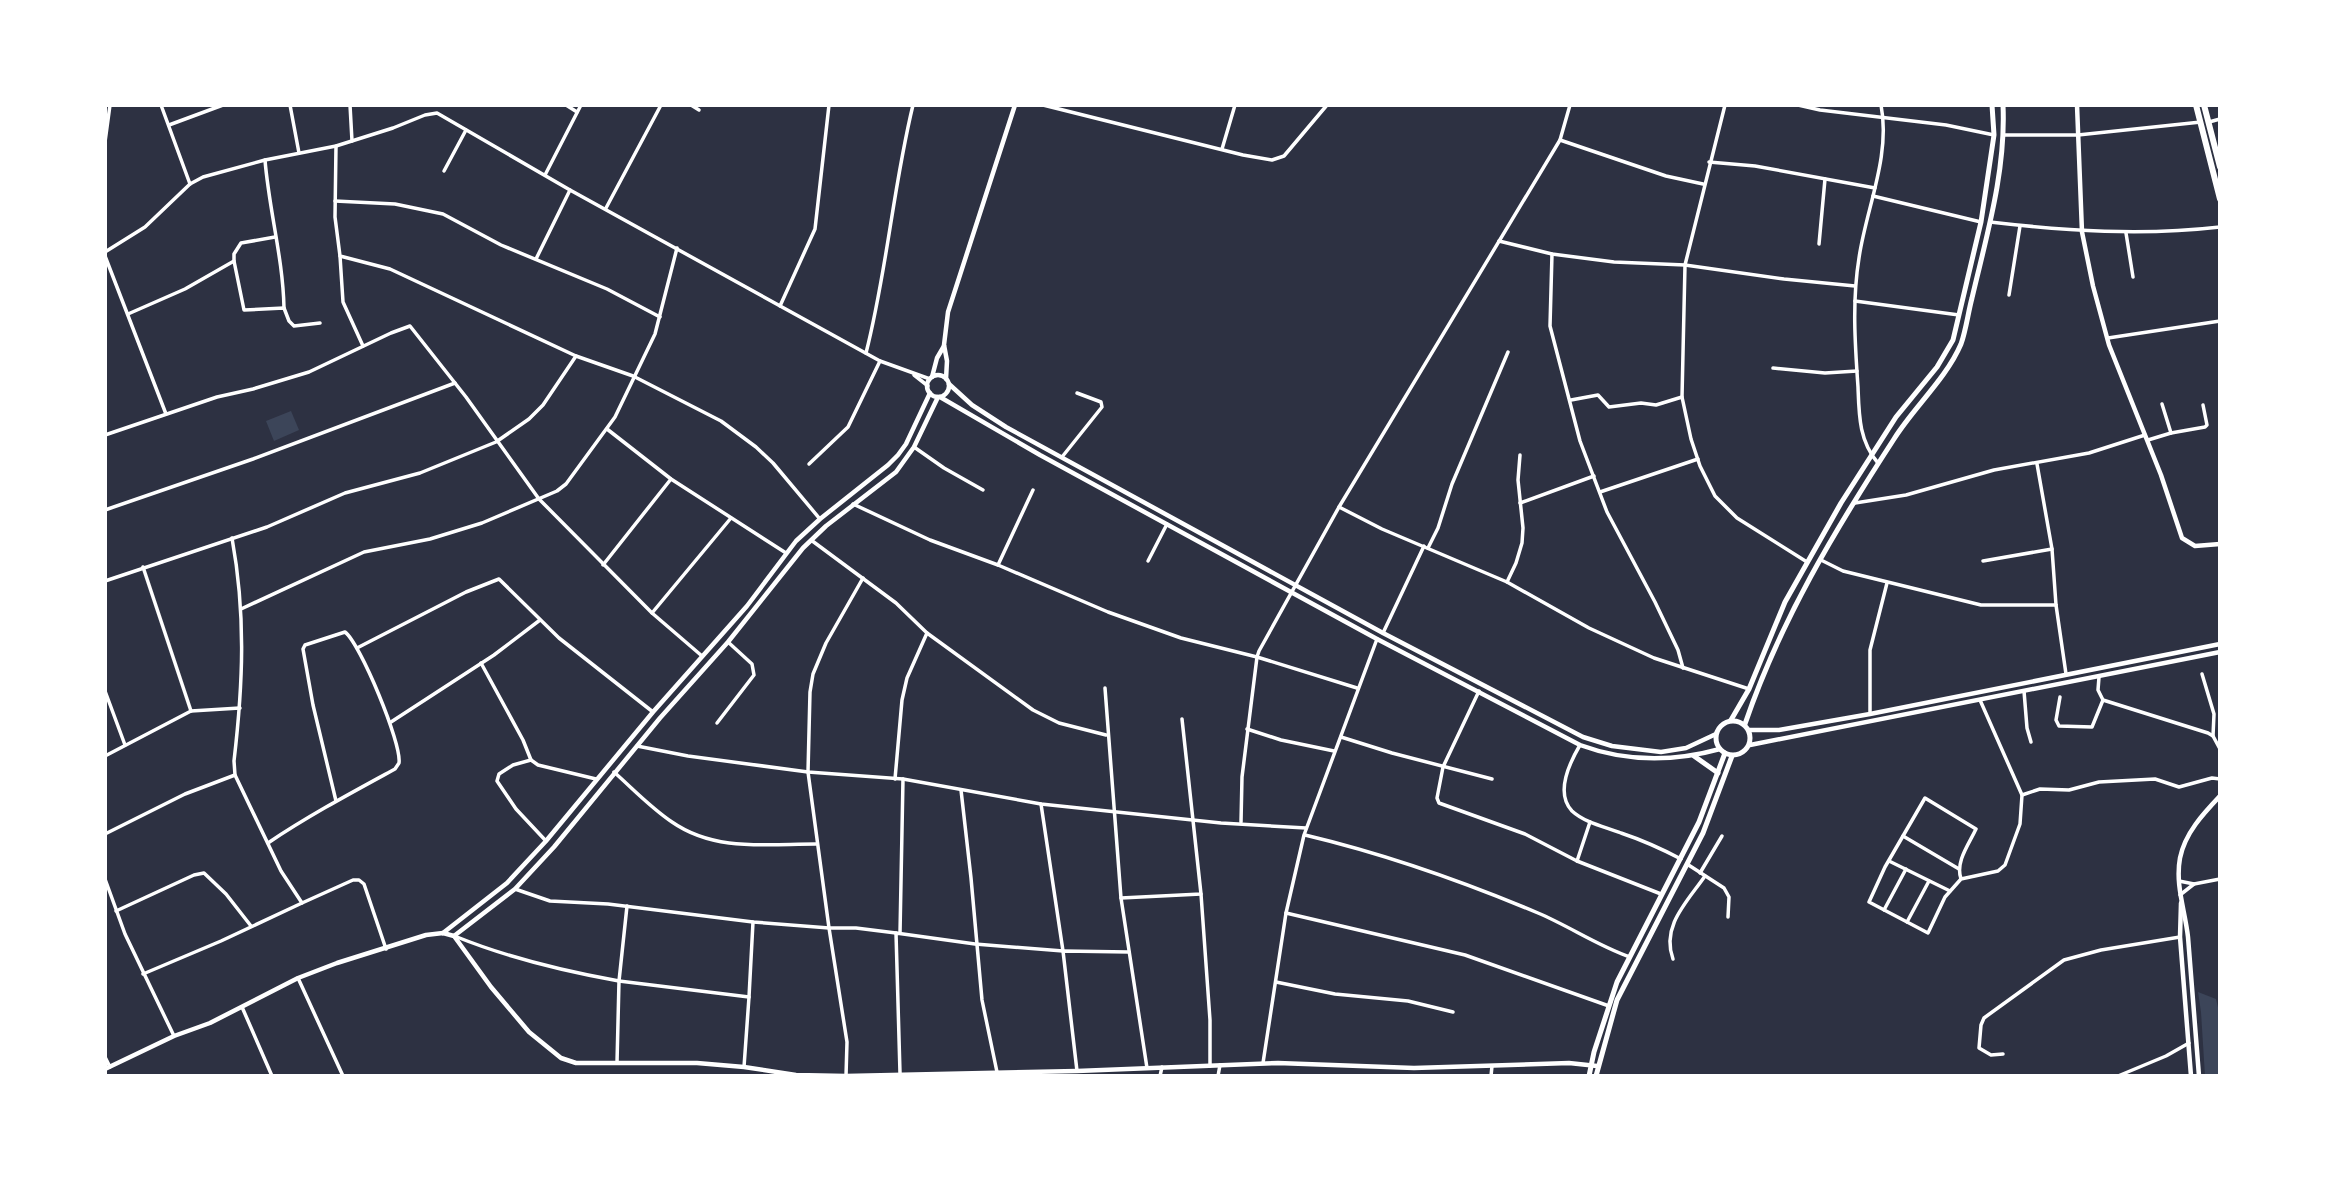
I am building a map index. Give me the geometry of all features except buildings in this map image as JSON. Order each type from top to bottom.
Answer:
[{"type":"main road","points":[[1596,1076],[1612,1007],[1703,833],[1726,753],[1716,734],[1719,728],[1731,720],[1749,689],[1785,602],[1807,562],[1904,406],[1948,352],[1953,340],[1981,222],[1994,135],[1992,105]]},
{"type":"main road","points":[[1745,724],[1764,672],[1796,600],[1819,559],[1851,503],[1915,407],[1943,374],[1961,342],[1997,189],[2005,135],[2003,105]]},
{"type":"main road","points":[[2196,105],[2205,122],[2220,167]]},
{"type":"main road","points":[[2204,105],[2220,199]]},
{"type":"main road","points":[[1726,753],[1746,751],[1750,745],[1749,730],[1745,724],[1731,720]]},
{"type":"main road","points":[[1589,1076],[1590,1065],[1630,957],[1703,814],[1726,753]]},
{"type":"main road","points":[[1694,756],[1718,773]]},
{"type":"street","points":[[105,142],[110,105]]},
{"type":"street","points":[[161,105],[190,184]]},
{"type":"street","points":[[169,125],[223,105]]},
{"type":"street","points":[[290,105],[299,153]]},
{"type":"street","points":[[350,105],[352,141]]},
{"type":"street","points":[[566,105],[577,112]]},
{"type":"street","points":[[544,175],[581,105]]},
{"type":"street","points":[[606,209],[661,105]]},
{"type":"street","points":[[691,105],[699,110]]},
{"type":"street","points":[[780,306],[815,229],[829,105]]},
{"type":"street","points":[[866,353],[887,256],[897,180],[913,105]]},
{"type":"street","points":[[454,936],[515,889],[554,847],[614,772],[728,642],[811,540],[896,472],[914,447],[939,397],[947,393],[944,345],[948,312],[1015,105]]},
{"type":"street","points":[[1042,105],[1261,159],[1279,159],[1284,156],[1327,105]]},
{"type":"street","points":[[1222,149],[1235,105]]},
{"type":"street","points":[[1241,823],[1242,777],[1257,657],[1339,507],[1560,140],[1570,105]]},
{"type":"street","points":[[1725,105],[1703,184],[1685,265],[1682,397],[1698,459],[1714,496],[1727,511],[1807,562]]},
{"type":"street","points":[[1798,105],[1946,125],[1994,135]]},
{"type":"street","points":[[1878,463],[1864,443],[1861,428],[1855,286],[1875,188],[1884,117],[1881,105]]},
{"type":"street","points":[[2077,105],[2082,232],[2093,286],[2108,338],[2182,538],[2195,546],[2220,544]]},
{"type":"street","points":[[166,414],[105,254],[145,227],[190,184],[203,177],[265,160],[336,146],[437,113],[570,190],[880,361],[913,374],[931,378],[939,375],[990,417],[1382,633],[1560,727],[1612,746],[1661,752],[1686,748],[1716,734]]},
{"type":"street","points":[[2005,135],[2078,135],[2220,120]]},
{"type":"street","points":[[443,171],[466,130]]},
{"type":"street","points":[[1560,140],[1666,176],[1703,184]]},
{"type":"street","points":[[336,146],[335,201],[343,302],[363,346]]},
{"type":"street","points":[[265,160],[284,285],[284,308],[294,326],[320,323]]},
{"type":"street","points":[[1709,162],[1755,166],[1875,188]]},
{"type":"street","points":[[1819,244],[1825,180]]},
{"type":"street","points":[[536,259],[570,190]]},
{"type":"street","points":[[1873,196],[1981,222]]},
{"type":"street","points":[[335,201],[395,204],[443,214],[501,245],[607,289],[660,317]]},
{"type":"street","points":[[1990,222],[2082,232],[2126,233],[2220,227]]},
{"type":"street","points":[[2009,295],[2020,226]]},
{"type":"street","points":[[2126,233],[2133,277]]},
{"type":"street","points":[[275,237],[241,243],[234,254],[234,261],[244,310],[284,308]]},
{"type":"street","points":[[1499,241],[1552,254],[1614,262],[1685,265],[1855,286]]},
{"type":"street","points":[[241,609],[364,552],[430,539],[482,523],[539,499],[566,484],[607,429],[655,334],[677,248]]},
{"type":"street","points":[[1552,254],[1550,326],[1580,441],[1607,512],[1655,602],[1678,650],[1683,668]]},
{"type":"street","points":[[340,256],[390,269],[576,356],[633,376],[721,421],[772,463],[820,519]]},
{"type":"street","points":[[128,314],[185,289],[234,261]]},
{"type":"street","points":[[1855,301],[1959,315]]},
{"type":"street","points":[[2108,338],[2220,321]]},
{"type":"street","points":[[105,435],[217,397],[288,379],[410,326],[539,499],[652,613],[703,657]]},
{"type":"street","points":[[928,386],[944,345]]},
{"type":"street","points":[[1382,633],[1438,528],[1452,484],[1508,352]]},
{"type":"street","points":[[105,581],[267,527],[345,493],[420,473],[496,442],[529,419],[543,405],[576,356]]},
{"type":"street","points":[[809,464],[848,427],[880,361]]},
{"type":"street","points":[[1773,368],[1825,373],[1857,371]]},
{"type":"street","points":[[105,1056],[107,1068],[210,1023],[298,978],[337,963],[443,933],[507,883],[747,606],[786,553],[820,519],[888,466],[906,444],[930,393],[928,386],[913,374]]},
{"type":"street","points":[[105,510],[253,459],[455,383]]},
{"type":"street","points":[[930,393],[1377,639],[1580,745],[1623,756],[1662,760],[1726,753]]},
{"type":"street","points":[[1062,457],[1102,407],[1101,402],[1077,393]]},
{"type":"street","points":[[1571,400],[1598,395],[1609,407],[1616,407],[1657,405],[1682,397]]},
{"type":"street","points":[[2162,404],[2171,433]]},
{"type":"street","points":[[1851,503],[1906,495],[1994,470],[2037,464],[2206,426],[2203,405]]},
{"type":"street","points":[[607,429],[671,479],[786,553]]},
{"type":"street","points":[[914,447],[983,490]]},
{"type":"street","points":[[1507,582],[1522,543],[1518,480],[1520,455]]},
{"type":"street","points":[[1600,492],[1698,459]]},
{"type":"street","points":[[2037,464],[2052,549],[2056,605],[2066,674]]},
{"type":"street","points":[[1520,503],[1594,476]]},
{"type":"street","points":[[603,565],[671,479]]},
{"type":"street","points":[[998,565],[1033,490]]},
{"type":"street","points":[[853,504],[930,540],[1155,630],[1257,657],[1357,688]]},
{"type":"street","points":[[1339,507],[1382,529],[1507,582],[1589,628],[1654,658],[1749,689]]},
{"type":"street","points":[[652,613],[731,518]]},
{"type":"street","points":[[1148,561],[1167,523]]},
{"type":"street","points":[[232,538],[241,609],[243,656],[235,775],[281,871],[302,903]]},
{"type":"street","points":[[811,540],[896,603],[927,633],[1033,710],[1059,723],[1107,735]]},
{"type":"street","points":[[1983,561],[2052,549]]},
{"type":"street","points":[[1819,559],[1843,570],[1887,583],[1981,605],[2056,605]]},
{"type":"street","points":[[143,567],[191,711]]},
{"type":"street","points":[[846,1076],[847,1042],[816,845],[808,772],[809,709],[813,674],[826,643],[863,578]]},
{"type":"street","points":[[357,648],[494,579],[503,582],[559,638],[653,712]]},
{"type":"street","points":[[1870,714],[1870,650],[1887,583]]},
{"type":"street","points":[[391,722],[481,663],[540,620]]},
{"type":"street","points":[[268,844],[309,815],[336,801],[394,769],[399,763],[397,741],[391,722],[357,648],[345,632],[305,645],[303,649],[313,705],[336,801]]},
{"type":"street","points":[[895,779],[902,701],[907,678],[927,633]]},
{"type":"street","points":[[1263,1063],[1286,913],[1304,835],[1377,639]]},
{"type":"street","points":[[717,723],[754,676],[752,664],[728,642]]},
{"type":"street","points":[[1749,730],[1779,730],[1870,714],[2220,644]]},
{"type":"street","points":[[1750,745],[2220,652]]},
{"type":"street","points":[[481,663],[531,760],[538,765],[596,779]]},
{"type":"street","points":[[2202,674],[2214,714],[2213,736],[2220,749]]},
{"type":"street","points":[[2099,676],[2098,690],[2103,700],[2213,736]]},
{"type":"street","points":[[1105,688],[1121,898],[1147,1068]]},
{"type":"street","points":[[105,691],[125,745]]},
{"type":"street","points":[[1479,691],[1443,767],[1437,798],[1439,803],[1525,834],[1577,861],[1661,894]]},
{"type":"street","points":[[2024,691],[2031,742]]},
{"type":"street","points":[[2060,696],[2056,720],[2059,726],[2067,728],[2092,727],[2103,700]]},
{"type":"street","points":[[1961,879],[1959,869],[1976,829],[1925,798],[1869,902],[1928,933],[1950,891],[1961,879],[1998,871],[2005,865],[2020,824],[2022,795],[1979,700]]},
{"type":"street","points":[[105,756],[191,711],[240,708]]},
{"type":"street","points":[[1182,719],[1200,894],[1210,1020],[1210,1066]]},
{"type":"street","points":[[1247,729],[1281,740],[1334,751]]},
{"type":"street","points":[[1341,737],[1492,779]]},
{"type":"street","points":[[1580,745],[1568,771],[1565,795],[1572,811],[1590,822],[1662,849],[1681,859]]},
{"type":"street","points":[[637,746],[688,756],[808,772],[903,779],[1041,804],[1115,813],[1306,828]]},
{"type":"street","points":[[531,760],[513,765],[499,774],[498,781],[516,809],[546,841]]},
{"type":"street","points":[[614,772],[664,816],[690,833],[739,845],[816,845]]},
{"type":"street","points":[[105,834],[174,799],[235,775]]},
{"type":"street","points":[[2022,795],[2040,789],[2068,790],[2099,782],[2155,779],[2179,787],[2211,778],[2220,779]]},
{"type":"street","points":[[900,1073],[898,933],[903,779]]},
{"type":"street","points":[[961,790],[982,1000],[997,1073]]},
{"type":"street","points":[[2191,1076],[2180,937],[2180,855],[2201,816],[2220,796]]},
{"type":"street","points":[[1041,804],[1063,951],[1077,1071]]},
{"type":"street","points":[[1577,861],[1590,822]]},
{"type":"street","points":[[1304,835],[1365,849],[1471,886],[1542,915],[1630,957]]},
{"type":"street","points":[[1673,959],[1668,945],[1672,927],[1722,836]]},
{"type":"street","points":[[1903,836],[1959,869]]},
{"type":"street","points":[[1889,861],[1950,891]]},
{"type":"street","points":[[1687,864],[1728,893],[1728,917]]},
{"type":"street","points":[[1884,910],[1906,869]]},
{"type":"street","points":[[116,911],[194,874],[204,873],[226,894],[251,926]]},
{"type":"street","points":[[105,879],[143,974],[174,1037]]},
{"type":"street","points":[[2179,881],[2194,884],[2220,879]]},
{"type":"street","points":[[143,974],[353,880],[364,884],[386,949]]},
{"type":"street","points":[[1907,922],[1929,881]]},
{"type":"street","points":[[2180,895],[2194,884]]},
{"type":"street","points":[[515,889],[550,901],[627,906],[753,922],[856,928],[975,944],[1063,951],[1129,952]]},
{"type":"street","points":[[1121,898],[1200,894]]},
{"type":"street","points":[[2181,902],[2188,936],[2199,1076]]},
{"type":"street","points":[[617,1064],[619,981],[627,906]]},
{"type":"street","points":[[1286,913],[1465,955],[1612,1007]]},
{"type":"street","points":[[744,1067],[753,922]]},
{"type":"street","points":[[443,933],[522,960],[619,981],[749,997]]},
{"type":"street","points":[[454,936],[513,1014],[548,1049],[561,1058],[576,1063],[697,1063],[796,1075],[846,1076],[900,1073],[1062,1074],[1077,1071],[1263,1063],[1433,1066],[1569,1063],[1597,1066]]},
{"type":"street","points":[[2003,1054],[1991,1055],[1979,1048],[1984,1018],[2064,960],[2083,954],[2180,937]]},
{"type":"street","points":[[298,978],[343,1076]]},
{"type":"street","points":[[1276,982],[1335,994],[1408,1001],[1453,1012]]},
{"type":"street","points":[[241,1006],[271,1074],[263,1076]]},
{"type":"street","points":[[2118,1076],[2189,1043]]},
{"type":"street","points":[[1218,1076],[1220,1065]]},
{"type":"street","points":[[1433,1066],[1433,1073]]},
{"type":"street","points":[[1490,1076],[1492,1066]]},
{"type":"street","points":[[1160,1076],[1161,1067]]},
{"type":"shaded area","points":[[291,411],[299,430],[274,441],[266,421]]},
{"type":"shaded area","points":[[2198,992],[2216,999],[2220,1016],[2220,1076],[2205,1076]]}]
